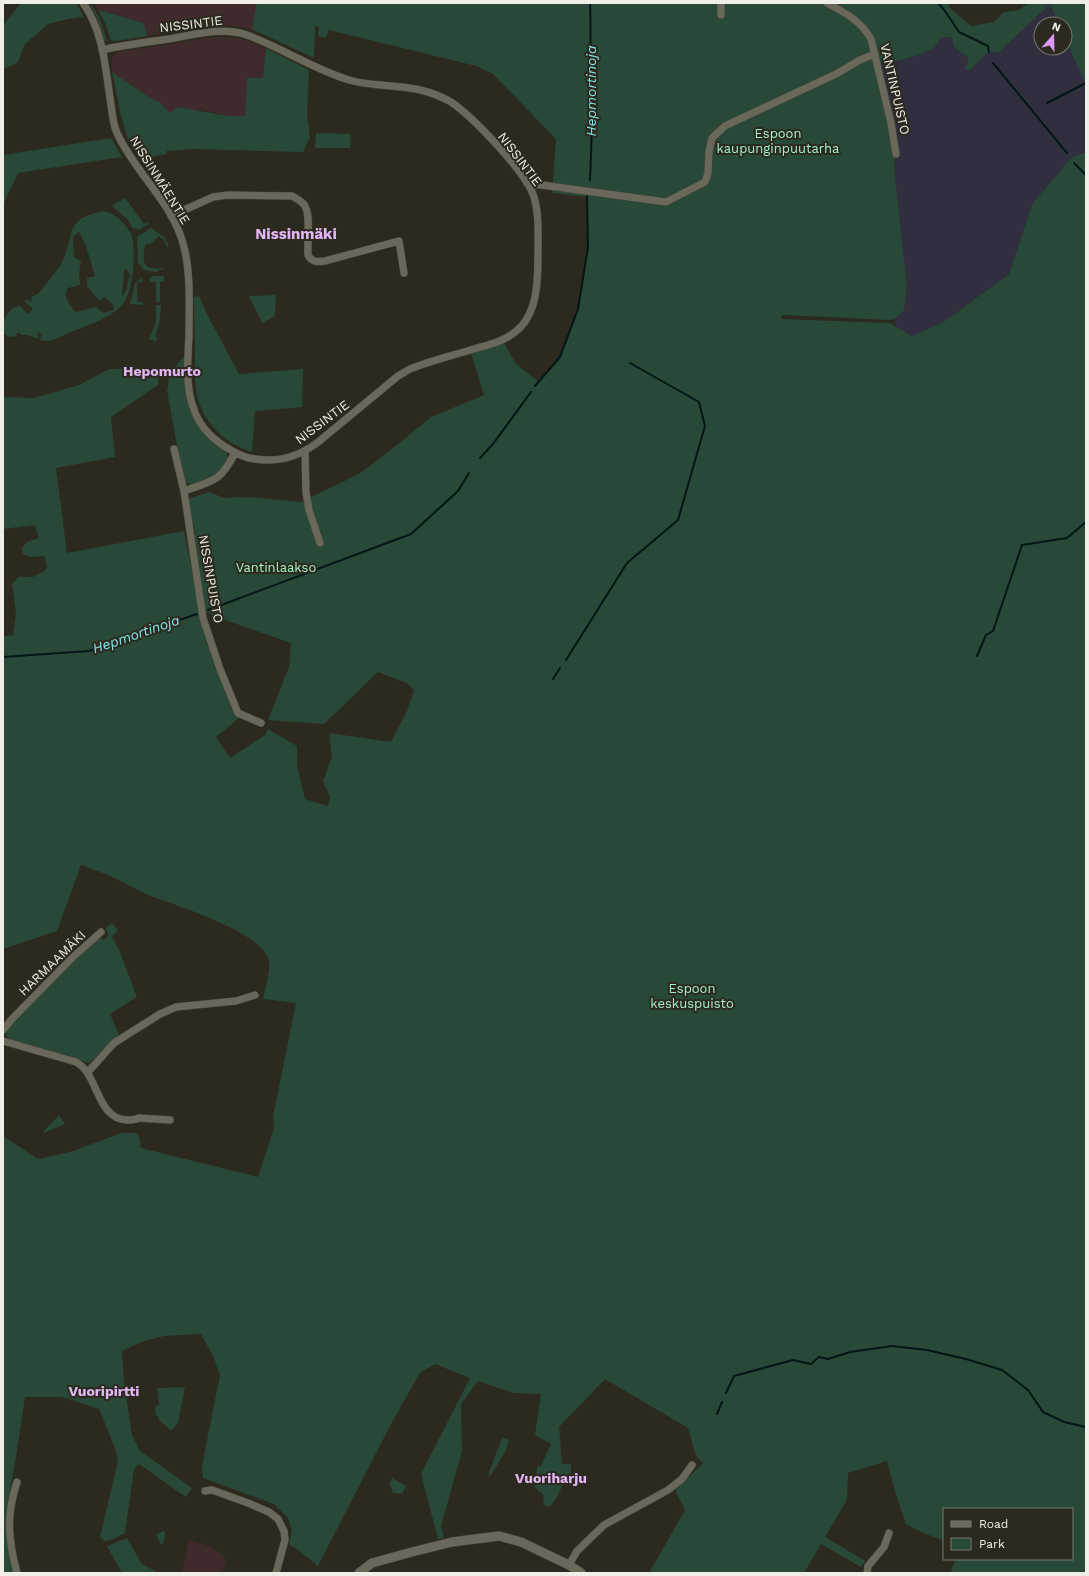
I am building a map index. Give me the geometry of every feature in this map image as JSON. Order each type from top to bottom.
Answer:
[{"type":"street","name":"NISSINMÄENTIE","points":[[82,3],[95,22],[102,50],[116,131],[125,150],[171,216],[182,241],[186,259],[188,286],[188,380],[189,394],[193,408],[199,420],[209,433],[235,453]]},
{"type":"street","points":[[721,3],[721,15]]},
{"type":"street","name":"VANTINPUISTO","points":[[826,3],[852,18],[865,28],[871,39],[896,154]]},
{"type":"street","name":"NISSINTIE","points":[[102,50],[212,32],[245,34],[332,74],[361,83],[401,86],[420,90],[450,102],[476,123],[513,164],[527,183],[533,195],[537,209],[538,256],[534,302],[524,325],[503,340],[410,369],[398,376],[305,452],[293,457],[264,460],[246,457],[235,453]]},
{"type":"street","points":[[527,183],[666,202],[705,182],[708,173],[712,138],[725,126],[875,54]]},
{"type":"street","points":[[171,216],[213,197],[227,195],[292,196],[300,201],[307,212],[308,255],[312,260],[318,262],[325,261],[399,241],[404,274]]},
{"type":"street","name":"NISSINPUISTO","points":[[174,449],[184,491],[203,618],[238,713],[261,723]]},
{"type":"street","points":[[305,452],[306,492],[309,510],[320,543]]},
{"type":"street","points":[[184,491],[216,480],[224,472],[235,453]]},
{"type":"street","name":"HARMAAMÄKI","points":[[3,1030],[72,957],[101,932]]},
{"type":"street","points":[[88,1072],[114,1042],[160,1014],[176,1007],[236,1001],[254,995]]},
{"type":"street","points":[[3,1041],[76,1062],[84,1066],[100,1098],[114,1116],[121,1120],[135,1120],[139,1118],[170,1120]]},
{"type":"street","points":[[569,1565],[577,1551],[604,1525],[668,1490],[682,1479],[692,1465]]},
{"type":"street","points":[[17,1482],[10,1508],[8,1524],[12,1554],[17,1573]]},
{"type":"street","points":[[205,1491],[212,1490],[270,1512],[278,1519],[284,1531],[285,1540],[276,1573]]},
{"type":"street","points":[[867,1573],[868,1566],[884,1547],[889,1533]]},
{"type":"street","points":[[358,1573],[372,1563],[412,1552],[452,1542],[499,1536],[521,1542],[569,1565],[581,1573]]},
{"type":"shaded area","points":[[94,3],[300,3],[257,31],[241,27],[221,25],[147,36],[144,23],[98,10]]},
{"type":"shaded area","points":[[1050,4],[1056,16],[1037,16]]},
{"type":"shaded area","points":[[1033,20],[1033,56],[1073,56],[1073,51],[1086,78],[1086,152],[1072,157],[1032,204],[1009,274],[942,323],[912,336],[896,327],[895,319],[904,310],[907,287],[894,167],[896,154],[877,63],[911,58],[937,46],[939,40],[948,36],[952,38],[954,43],[968,58],[968,63],[966,65],[970,70],[987,53],[999,52]]},
{"type":"shaded area","points":[[215,37],[246,40],[266,48],[263,78],[247,78],[246,116],[229,116],[202,110],[170,113],[157,100],[155,102],[150,97],[112,72],[113,55],[117,52]]},
{"type":"shaded area","points":[[189,1540],[209,1546],[224,1556],[226,1561],[222,1573],[182,1573]]},
{"type":"green space","points":[[21,3],[76,3],[84,17],[48,24],[25,44],[18,62],[3,70],[3,25]]},
{"type":"green space","name":"Espoon keskuspuisto","points":[[257,3],[947,3],[950,8],[971,26],[994,22],[1004,12],[1019,10],[1028,3],[1086,3],[1086,85],[1073,56],[1073,16],[1055,16],[1050,4],[1037,16],[1033,16],[1033,20],[999,52],[987,53],[970,70],[966,70],[965,67],[968,63],[968,58],[954,47],[952,38],[947,37],[944,37],[934,48],[917,56],[878,63],[896,154],[894,167],[907,287],[904,310],[895,319],[890,320],[782,315],[781,319],[890,323],[912,336],[942,323],[1009,274],[1032,204],[1072,157],[1086,152],[1086,1573],[950,1573],[956,1560],[1073,1560],[1073,1508],[943,1508],[943,1541],[906,1524],[887,1461],[848,1473],[847,1500],[825,1537],[865,1561],[861,1567],[821,1544],[804,1573],[649,1573],[685,1510],[675,1490],[703,1463],[696,1456],[688,1428],[605,1379],[559,1427],[562,1464],[571,1464],[571,1473],[556,1499],[549,1507],[544,1505],[543,1494],[535,1488],[537,1467],[541,1466],[551,1444],[535,1435],[541,1394],[513,1393],[478,1381],[461,1404],[462,1451],[441,1526],[444,1538],[438,1539],[421,1474],[470,1378],[435,1364],[420,1373],[392,1422],[318,1566],[297,1549],[289,1545],[292,1530],[288,1518],[274,1504],[203,1478],[202,1466],[220,1375],[213,1356],[201,1334],[164,1336],[144,1341],[122,1351],[124,1382],[132,1435],[140,1451],[192,1488],[186,1497],[139,1464],[134,1469],[125,1533],[111,1540],[104,1541],[100,1537],[118,1461],[115,1448],[99,1409],[62,1397],[25,1397],[11,1486],[7,1523],[8,1548],[15,1573],[3,1573],[3,1136],[38,1159],[70,1152],[122,1133],[136,1133],[139,1137],[141,1148],[258,1177],[274,1128],[273,1117],[296,1003],[263,999],[269,973],[269,960],[263,949],[250,939],[215,920],[148,895],[115,878],[81,865],[57,931],[3,949],[3,636],[13,635],[16,613],[12,584],[18,577],[33,577],[46,570],[47,565],[44,556],[31,557],[23,554],[22,548],[27,542],[39,538],[35,525],[3,529],[3,397],[34,398],[79,385],[109,369],[155,369],[159,376],[158,385],[111,417],[115,457],[56,468],[67,553],[184,531],[200,611],[200,621],[223,684],[239,718],[216,737],[230,758],[265,735],[268,729],[297,746],[297,765],[305,799],[328,806],[330,797],[323,781],[332,757],[329,733],[391,742],[407,711],[414,690],[407,683],[378,672],[324,724],[268,720],[289,667],[291,643],[214,616],[205,611],[194,528],[188,499],[209,492],[224,498],[249,497],[301,502],[359,474],[431,417],[484,395],[471,353],[504,343],[516,364],[539,382],[560,357],[578,309],[588,247],[587,197],[552,193],[556,139],[493,74],[476,66],[329,30],[326,38],[318,36],[319,27],[315,26],[314,58],[252,29]]},
{"type":"green space","points":[[91,4],[100,19],[107,42],[103,38],[97,18],[90,5]]},
{"type":"green space","points":[[98,10],[144,23],[147,36],[116,41],[111,40],[105,23]]},
{"type":"green space","points":[[266,48],[309,70],[307,114],[310,137],[303,152],[194,149],[166,151],[167,154],[141,159],[128,139],[121,116],[112,72],[155,101],[157,100],[170,113],[177,107],[229,116],[245,116],[247,78],[263,78]]},
{"type":"green space","points":[[316,133],[351,134],[350,148],[315,148]]},
{"type":"green space","points":[[111,138],[122,157],[18,173],[3,205],[3,155]]},
{"type":"green space","points":[[125,198],[144,224],[147,222],[149,224],[138,230],[135,228],[133,229],[128,220],[112,206]]},
{"type":"green space","points":[[104,211],[112,214],[126,226],[131,234],[134,249],[133,271],[129,291],[122,305],[105,318],[48,341],[40,340],[42,334],[38,332],[38,339],[28,335],[21,335],[20,333],[17,333],[16,336],[9,337],[4,334],[3,322],[6,316],[14,307],[16,308],[19,305],[28,314],[33,309],[24,301],[28,299],[29,302],[32,300],[31,297],[40,292],[60,266],[67,250],[73,228],[77,222],[91,214]],"holes":[[[79,231],[86,246],[95,276],[87,278],[87,286],[99,301],[105,297],[113,305],[114,310],[103,313],[96,307],[75,312],[67,300],[66,291],[68,288],[80,285],[79,274],[81,261],[74,257],[73,237]],[[126,269],[130,275],[126,291],[122,297],[124,271]]]},
{"type":"green space","points":[[151,228],[164,237],[169,246],[167,247],[164,240],[159,236],[153,242],[145,245],[144,262],[146,265],[152,268],[164,268],[156,272],[144,270],[138,262],[137,237]]},
{"type":"green space","points":[[153,276],[163,276],[165,278],[164,281],[160,282],[160,302],[156,302],[156,282],[150,282],[150,278]]},
{"type":"green space","points":[[142,278],[143,282],[137,282],[137,302],[143,302],[143,305],[130,304],[135,283]]},
{"type":"green space","points":[[276,295],[275,316],[262,323],[249,296]]},
{"type":"green space","points":[[199,296],[239,374],[303,369],[302,407],[255,411],[252,452],[233,444],[217,432],[200,406],[196,391],[195,374],[194,297]]},
{"type":"green space","points":[[156,305],[161,305],[160,319],[155,337],[158,338],[155,341],[149,339],[156,323]]},
{"type":"green space","points":[[182,358],[185,358],[190,392],[200,426],[215,444],[224,450],[228,457],[225,466],[215,475],[204,482],[194,485],[183,480],[167,390],[169,376]]},
{"type":"green space","points":[[112,923],[118,930],[112,937],[120,952],[137,997],[110,1014],[119,1035],[89,1063],[11,1040],[6,1036],[7,1027],[95,939],[100,938],[104,940],[108,935],[106,928]]},
{"type":"green space","points":[[59,1115],[65,1124],[44,1133],[44,1131]]},
{"type":"green space","points":[[185,1387],[178,1423],[171,1431],[159,1420],[158,1416],[156,1416],[155,1408],[159,1404],[157,1388]]},
{"type":"green space","points":[[502,1438],[509,1440],[506,1450],[491,1475],[488,1475]]},
{"type":"green space","points":[[392,1478],[406,1486],[402,1494],[393,1493],[389,1483]]},
{"type":"green space","points":[[165,1531],[164,1543],[160,1544],[156,1534]]},
{"type":"green space","points":[[127,1538],[141,1563],[158,1573],[122,1573],[107,1546]]},
{"type":"waterway","name":"Hepmortinoja","points":[[590,3],[591,87],[593,101],[590,180]]},
{"type":"waterway","points":[[938,3],[959,32],[988,46],[989,52]]},
{"type":"waterway","points":[[993,63],[1067,153]]},
{"type":"waterway","points":[[1047,103],[1086,83]]},
{"type":"waterway","points":[[1074,163],[1086,175]]},
{"type":"waterway","name":"Hepmortinoja","points":[[535,386],[560,357],[578,309],[588,247],[587,196]]},
{"type":"waterway","points":[[566,660],[627,563],[678,520],[705,426],[699,402],[630,363]]},
{"type":"waterway","name":"Hepmortinoja","points":[[480,458],[493,444],[531,392]]},
{"type":"waterway","name":"Hepmortinoja","points":[[208,610],[411,534],[458,491],[469,473]]},
{"type":"waterway","points":[[977,656],[986,635],[993,631],[1022,545],[1067,538],[1086,522]]},
{"type":"waterway","name":"Hepmortinoja","points":[[3,657],[89,651],[197,614]]},
{"type":"waterway","points":[[553,679],[560,668]]},
{"type":"waterway","points":[[726,1393],[734,1376],[793,1360],[811,1364],[819,1357],[828,1359],[850,1352],[892,1346],[927,1350],[966,1359],[1002,1370],[1028,1390],[1043,1412],[1064,1422],[1086,1427]]},
{"type":"waterway","points":[[717,1414],[722,1402]]},
{"type":"district","name":"Nissinmäki","points":[[296,234]]},
{"type":"district","name":"Hepomurto","points":[[162,371]]},
{"type":"district","name":"Vuoripirtti","points":[[104,1391]]},
{"type":"district","name":"Vuoriharju","points":[[551,1478]]},
{"type":"park label","name":"Espoon kaupunginpuutarha","points":[[778,140]]},
{"type":"park label","name":"Vantinlaakso","points":[[276,567]]}]
